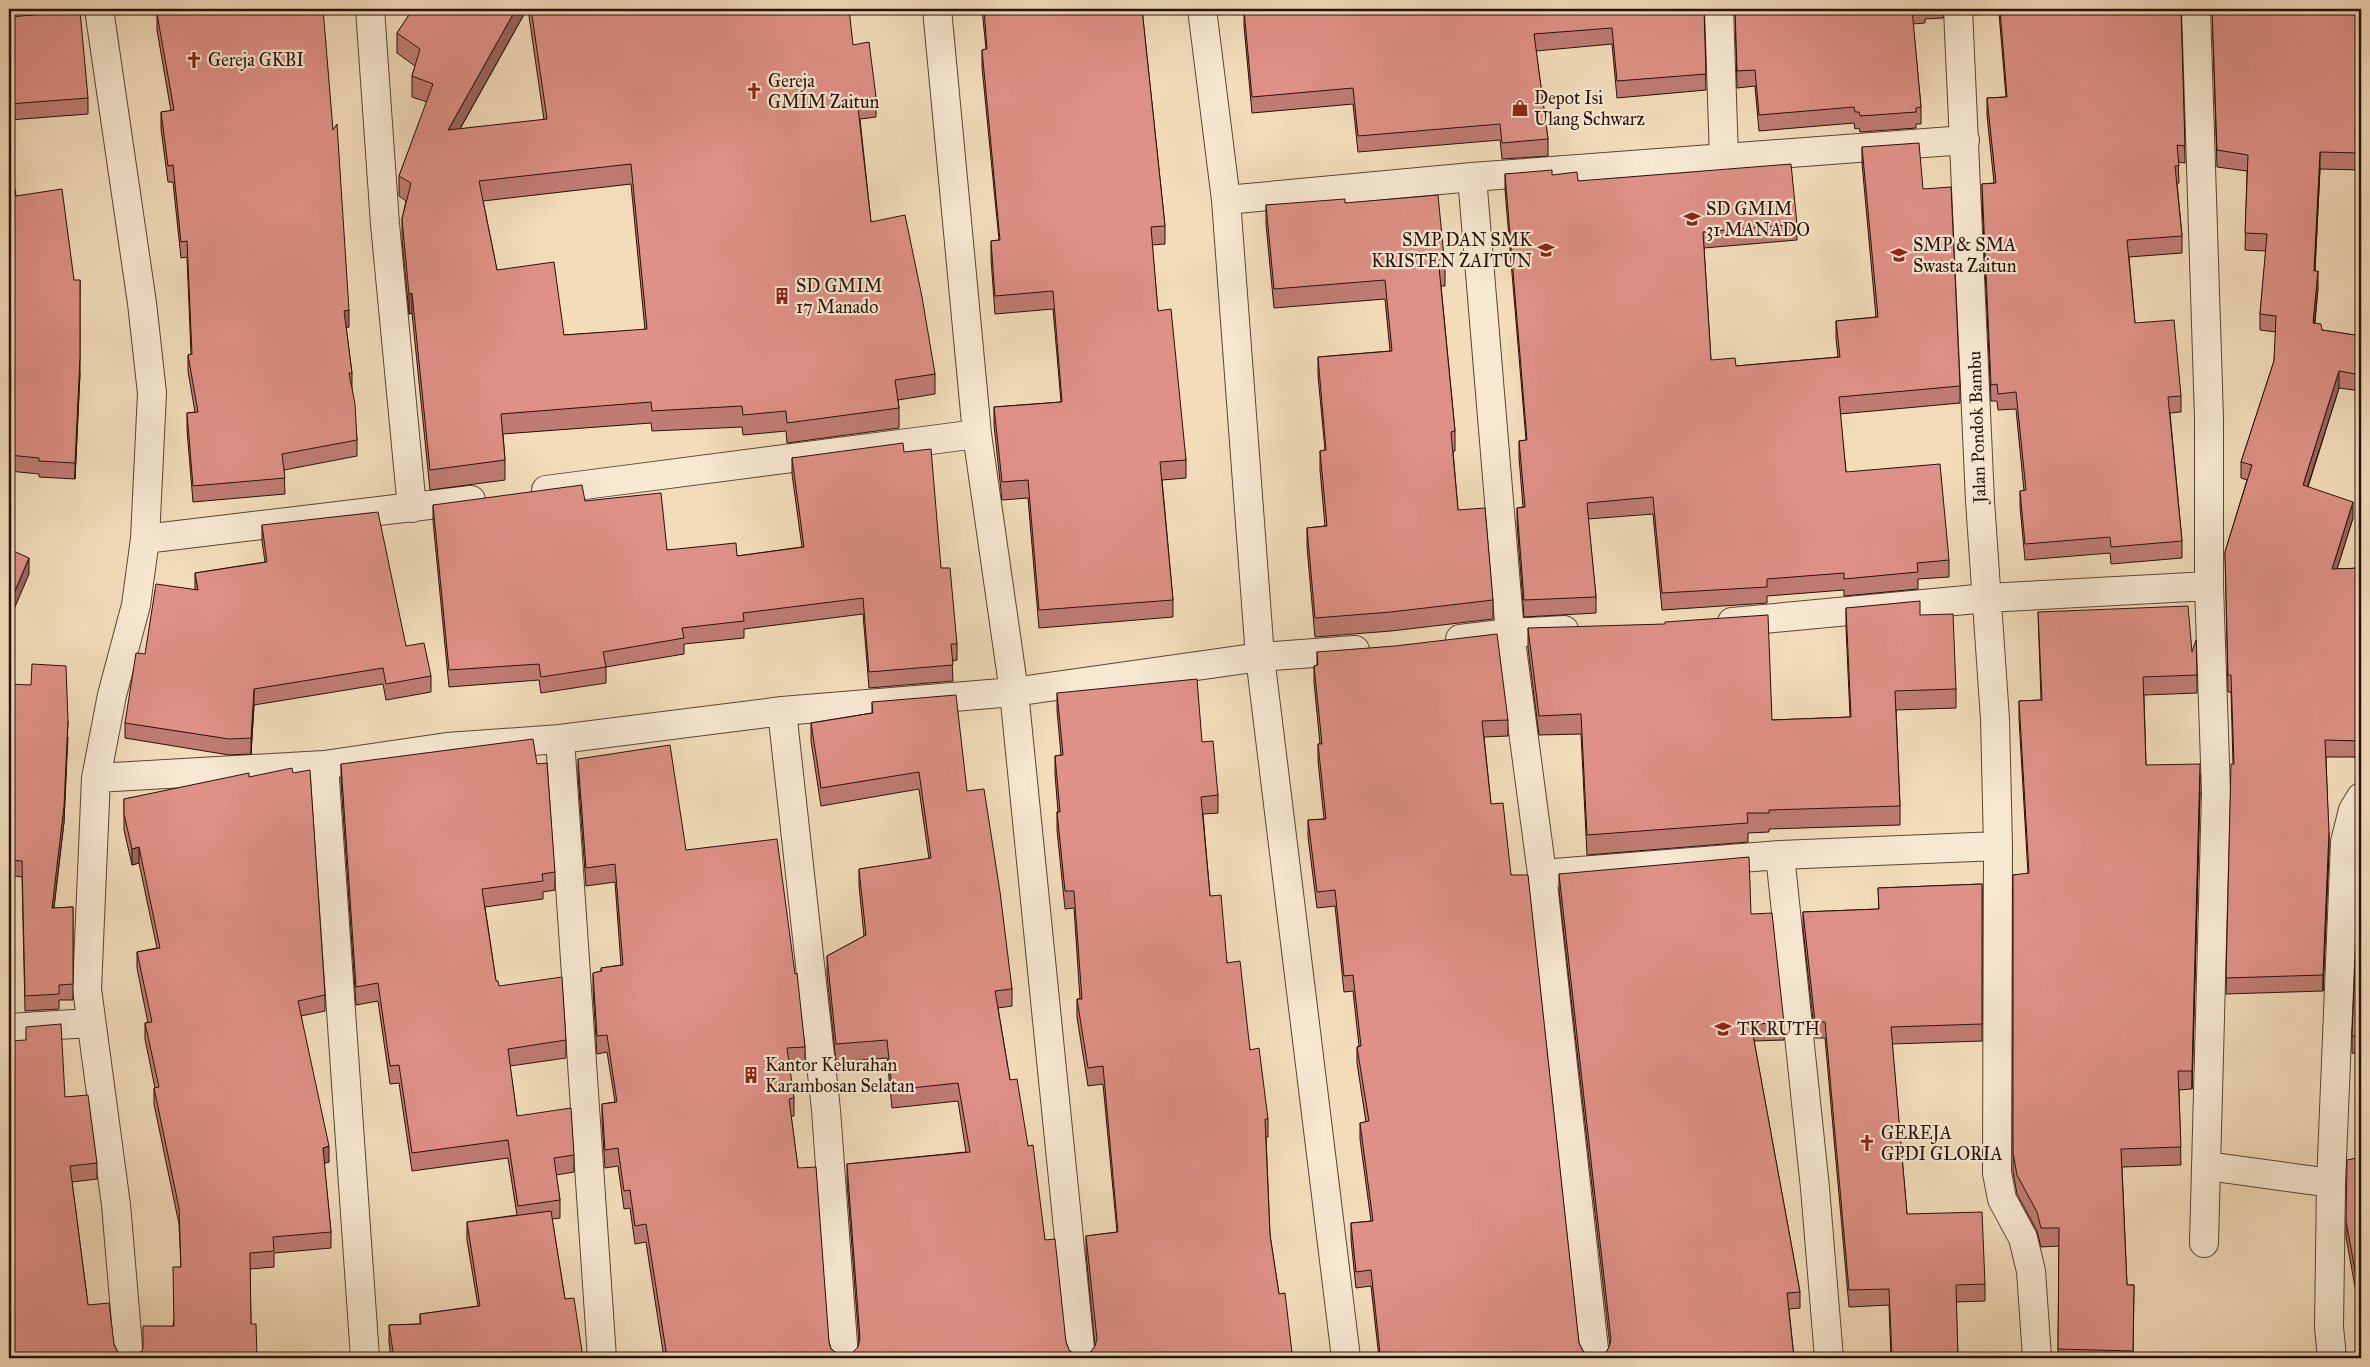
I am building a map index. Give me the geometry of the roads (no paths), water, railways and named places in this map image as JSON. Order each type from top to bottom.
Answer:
[{"type":"street","points":[[99,9],[142,303],[152,393],[144,539],[136,605],[112,695],[96,778],[87,989],[90,1023],[116,1205],[129,1358]]},
{"type":"street","points":[[370,9],[384,224],[412,508]]},
{"type":"street","points":[[937,9],[977,434],[1014,692],[1081,1358]]},
{"type":"street","points":[[1202,9],[1226,200],[1260,657],[1346,1358]]},
{"type":"street","points":[[1719,9],[1724,158]]},
{"type":"street","name":"Jalan Pondok Bambu","points":[[1958,9],[1980,501],[1995,719],[1998,846],[1997,1173],[2002,1199],[2022,1238],[2032,1271],[2036,1358]]},
{"type":"street","points":[[2196,9],[2209,418],[2209,586],[2216,792],[2204,1243]]},
{"type":"street","points":[[1226,200],[1472,177],[1965,140]]},
{"type":"street","points":[[1472,177],[1510,633],[1542,874],[1595,1358]]},
{"type":"street","points":[[521,493],[977,434]]},
{"type":"street","points":[[144,539],[492,497]]},
{"type":"street","points":[[1706,624],[1987,598],[2209,586]]},
{"type":"street","points":[[1432,642],[1510,633],[1588,629]]},
{"type":"street","points":[[96,778],[324,765],[447,747],[560,739],[782,711],[1014,692],[1260,657],[1383,648]]},
{"type":"street","points":[[782,711],[826,1110],[844,1358]]},
{"type":"street","points":[[560,739],[602,1358]]},
{"type":"street","points":[[324,765],[365,1358]]},
{"type":"street","points":[[2332,1358],[2329,1327],[2331,1183],[2345,842],[2353,810],[2361,797]]},
{"type":"street","points":[[1542,874],[1780,855],[1998,846]]},
{"type":"street","points":[[1780,855],[1815,1188],[1829,1358]]},
{"type":"street","points":[[9,1028],[90,1023]]},
{"type":"street","points":[[2207,1166],[2331,1183]]},
{"type":"place","name":"Gereja GKBI","points":[[194,60]]},
{"type":"place","name":"Gereja GMIM Zaitun","points":[[754,91]]},
{"type":"place","name":"Depot Isi Ulang Schwarz","points":[[1520,108]]},
{"type":"place","name":"SD GMIM 31 MANADO","points":[[1692,219]]},
{"type":"place","name":"SMP DAN SMK KRISTEN ZAITUN","points":[[1546,250]]},
{"type":"place","name":"SMP & SMA Swasta Zaitun","points":[[1899,255]]},
{"type":"place","name":"SD GMIM 17 Manado","points":[[782,296]]},
{"type":"place","name":"TK RUTH","points":[[1723,1029]]},
{"type":"place","name":"Kantor Kelurahan Karambosan Selatan","points":[[751,1075]]},
{"type":"place","name":"GEREJA GPDI GLORIA","points":[[1867,1143]]}]
